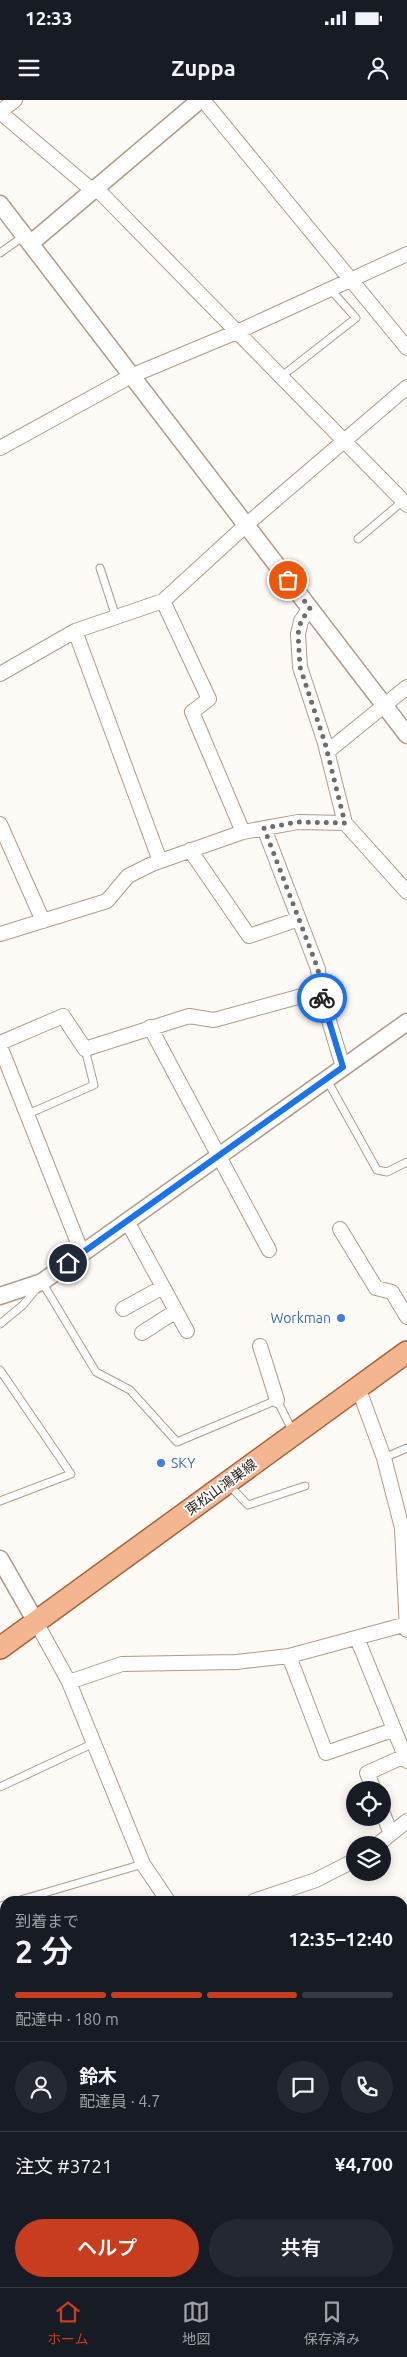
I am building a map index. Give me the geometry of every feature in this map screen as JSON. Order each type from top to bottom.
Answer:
[{"type":"main road","name":"東松山鴻巣線","points":[[0,1648],[407,1352]]},
{"type":"street","points":[[15,100],[0,112],[94,189],[239,331],[405,503]]},
{"type":"street","points":[[28,239],[94,189],[202,100],[407,348]]},
{"type":"street","points":[[0,204],[407,735]]},
{"type":"street","points":[[0,448],[131,376],[239,331],[407,254]]},
{"type":"street","points":[[0,674],[75,632],[163,601],[246,525],[407,387]]},
{"type":"street","points":[[163,601],[209,699],[192,712],[243,832]]},
{"type":"street","points":[[310,608],[301,621],[298,634],[300,667],[327,752],[345,823],[407,892]]},
{"type":"street","points":[[75,632],[160,861]]},
{"type":"street","points":[[327,752],[407,687]]},
{"type":"street","points":[[0,934],[107,901],[128,876],[160,861],[243,832],[298,822],[345,823]]},
{"type":"street","points":[[0,824],[43,922]]},
{"type":"street","points":[[264,828],[318,969],[320,991],[343,1067]]},
{"type":"street","points":[[190,850],[249,936],[300,919]]},
{"type":"street","points":[[82,1253],[0,1044],[63,1016],[86,1049],[189,1016],[214,1020],[320,991]]},
{"type":"street","points":[[0,1296],[42,1282],[407,1022]]},
{"type":"street","points":[[150,1027],[269,1250]]},
{"type":"street","points":[[127,1221],[187,1331]]},
{"type":"street","points":[[340,1229],[376,1288],[392,1292],[407,1317]]},
{"type":"street","points":[[123,1309],[163,1287]]},
{"type":"street","points":[[142,1333],[176,1311]]},
{"type":"street","points":[[260,1346],[277,1400]]},
{"type":"street","points":[[69,1682],[122,1664],[236,1662],[289,1656],[406,1626],[402,1528],[384,1458],[362,1398],[356,1389]]},
{"type":"street","points":[[0,1559],[69,1682],[143,1864],[165,1896]]},
{"type":"street","points":[[357,1638],[406,1759],[367,1773],[370,1781]]},
{"type":"street","points":[[289,1656],[326,1753],[393,1730]]},
{"type":"street","points":[[389,1836],[407,1821]]},
{"type":"street","points":[[389,1826],[392,1834]]},
{"type":"street","points":[[269,1896],[316,1880],[346,1865]]},
{"type":"lane","points":[[0,252],[28,239]]},
{"type":"lane","points":[[282,376],[356,318],[330,289]]},
{"type":"lane","points":[[358,539],[405,503]]},
{"type":"lane","points":[[100,568],[116,617]]},
{"type":"lane","points":[[28,1114],[94,1084],[86,1049]]},
{"type":"lane","points":[[326,1079],[377,1170],[387,1172],[407,1162]]},
{"type":"lane","points":[[0,1324],[23,1305],[42,1282],[96,1372],[130,1390],[177,1442],[277,1400],[294,1434]]},
{"type":"lane","points":[[0,1370],[71,1474],[0,1501]]},
{"type":"lane","points":[[384,1458],[407,1448]]},
{"type":"lane","points":[[227,1483],[248,1505],[305,1486]]},
{"type":"lane","points":[[0,1787],[94,1743]]},
{"type":"lane","points":[[34,1896],[143,1864]]},
{"type":"way so far","points":[[288,580],[310,608],[301,621],[298,634],[300,667],[325,743],[345,823],[298,822],[264,828],[318,969],[322,998]]},
{"type":"place","name":"Workman","points":[[341,1318]]},
{"type":"place","name":"SKY","points":[[161,1463]]},
{"type":"route","points":[[68,1263],[343,1067],[322,998]]}]
